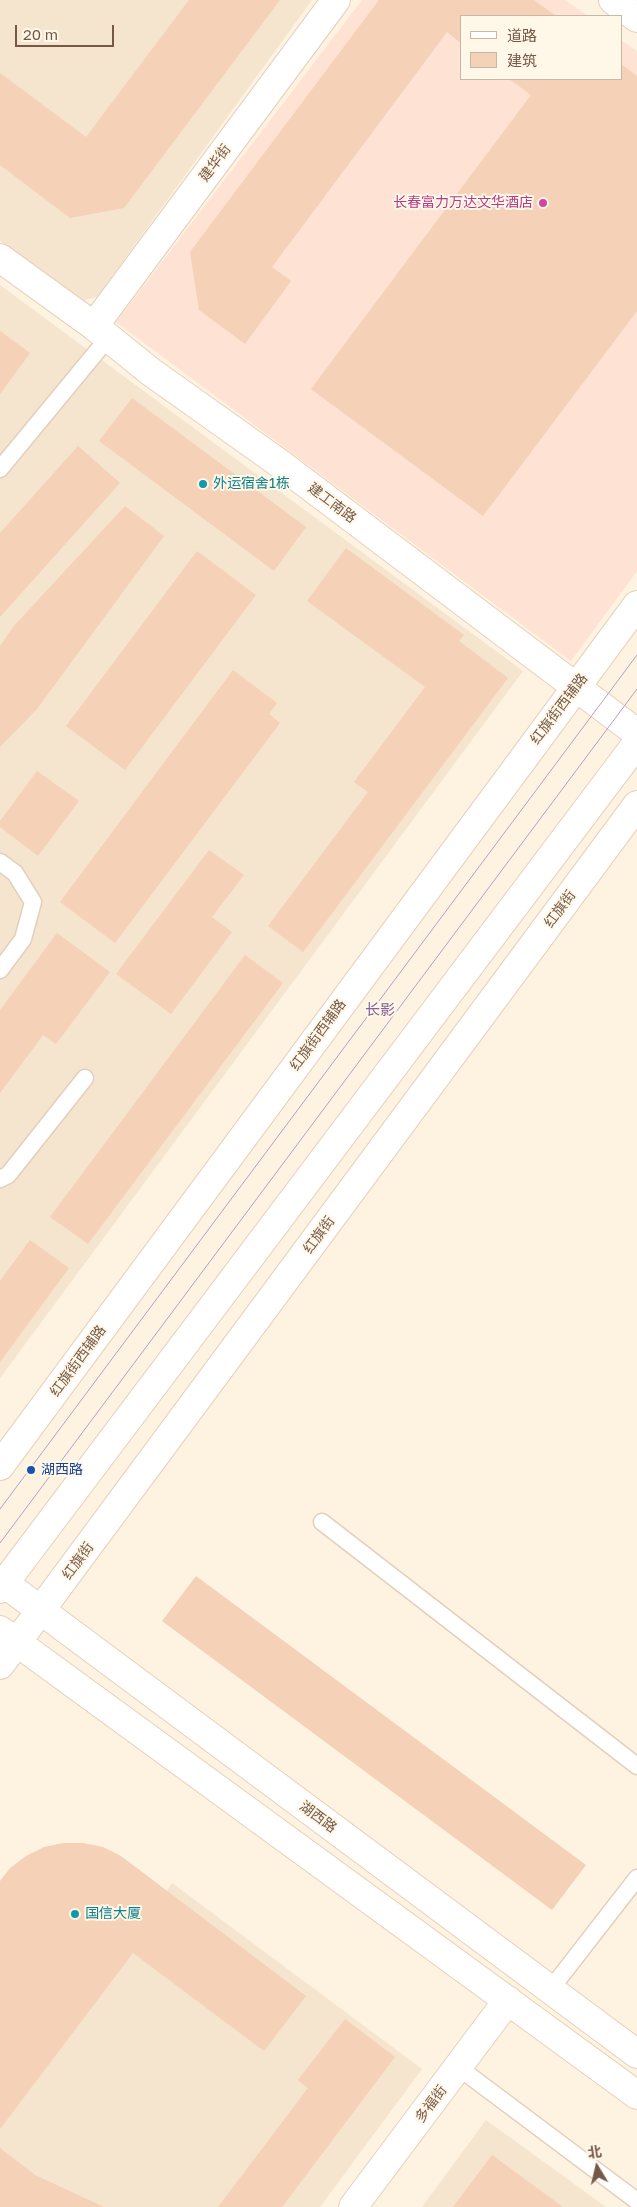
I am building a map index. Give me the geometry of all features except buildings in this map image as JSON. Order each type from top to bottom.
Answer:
[{"type":"main road","name":"建华街","points":[[101,332],[336,0]]},
{"type":"main road","points":[[613,0],[637,18]]},
{"type":"main road","name":"建工南路","points":[[0,258],[101,332],[151,372],[287,469],[637,733]]},
{"type":"main road","name":"红旗街西辅路","points":[[0,1466],[637,605]]},
{"type":"main road","points":[[2,1584],[637,744]]},
{"type":"main road","name":"红旗街","points":[[0,1665],[9,1636],[41,1610],[637,805]]},
{"type":"main road","name":"湖西路","points":[[2,1584],[41,1610],[637,2054]]},
{"type":"main road","points":[[9,1636],[637,2095]]},
{"type":"main road","name":"多福街","points":[[353,2207],[508,2000]]},
{"type":"lane","points":[[0,468],[101,332]]},
{"type":"lane","points":[[0,862],[15,873],[33,902],[23,939],[0,970]]},
{"type":"lane","points":[[0,1179],[8,1175],[85,1078]]},
{"type":"lane","points":[[322,1522],[637,1766]]},
{"type":"lane","points":[[550,1990],[637,1878]]},
{"type":"lane","points":[[458,2067],[637,2201]]},
{"type":"shaded area","points":[[0,0],[312,0],[97,297],[80,301],[0,241]]},
{"type":"shaded area","points":[[362,0],[565,0],[587,15],[460,15],[460,80],[622,80],[622,41],[637,51],[637,571],[571,661],[116,322]]},
{"type":"shaded area","points":[[0,285],[523,671],[0,1378]]},
{"type":"shaded area","points":[[172,1883],[422,2069],[320,2207],[0,2207],[0,1937],[167,1891]]},
{"type":"shaded area","points":[[486,2120],[606,2207],[422,2207]]},
{"type":"tram line","points":[[0,1509],[637,655]]},
{"type":"tram line","points":[[0,1543],[637,689]]},
{"type":"place","name":"长春富力万达文华酒店","points":[[543,203]]},
{"type":"place","name":"外运宿舍1栋","points":[[203,484]]},
{"type":"place","name":"湖西路","points":[[31,1470]]},
{"type":"place","name":"国信大厦","points":[[75,1914]]},
{"type":"district","name":"长影","points":[[380,1010]]}]
